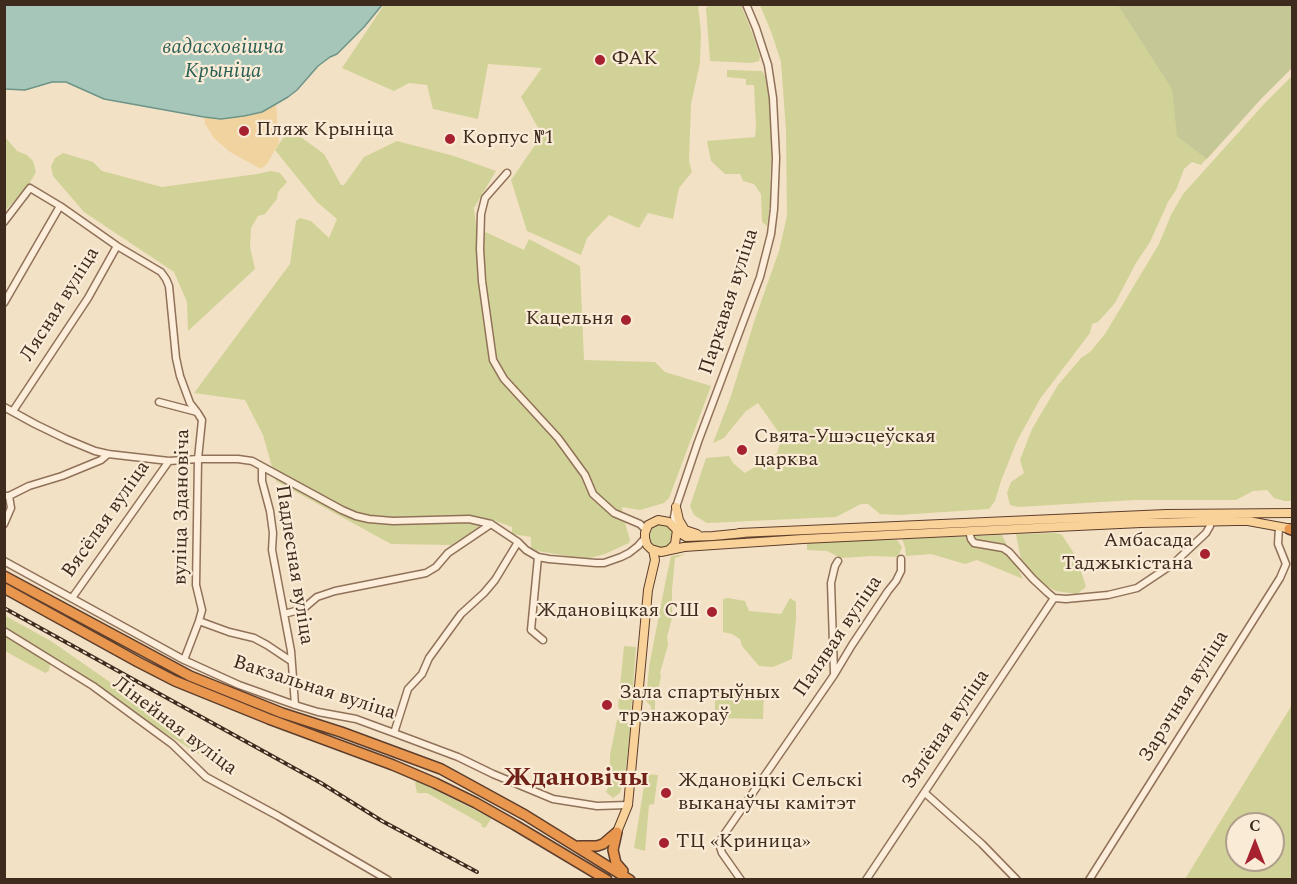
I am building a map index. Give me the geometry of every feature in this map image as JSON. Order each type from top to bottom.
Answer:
[{"type":"highway","points":[[4,576],[190,676],[282,713],[441,769],[502,801],[629,879]]},
{"type":"highway","points":[[4,588],[175,681],[435,783],[476,803],[607,879]]},
{"type":"highway","points":[[578,846],[603,844],[617,832]]},
{"type":"highway","points":[[617,832],[614,844],[616,863],[629,879]]},
{"type":"main road","points":[[676,507],[682,526],[698,534],[1166,514],[1290,513]]},
{"type":"main road","points":[[644,539],[667,551],[684,547],[802,539],[1141,523],[1248,521],[1288,529],[1285,520],[1290,513]]},
{"type":"main road","points":[[654,566],[644,539],[651,523],[658,520],[669,522],[686,537],[744,533]]},
{"type":"main road","points":[[617,832],[628,805],[648,590],[654,566],[675,544],[676,528]]},
{"type":"street","name":"Паркавая вуліца","points":[[676,528],[674,517],[676,507],[760,277],[771,234],[776,137],[773,98],[768,65],[746,4]]},
{"type":"street","points":[[4,407],[66,439],[108,454],[169,461],[238,459],[252,461],[356,516],[393,520],[469,519],[490,524],[538,557],[604,563],[621,557],[644,539],[593,494],[585,475],[558,438],[504,380],[493,360],[481,270],[481,214],[485,198],[507,173]]},
{"type":"street","points":[[4,222],[30,188],[117,246]]},
{"type":"street","points":[[4,303],[60,206]]},
{"type":"street","name":"вуліца Здановіча","points":[[117,246],[161,272],[169,285],[176,358],[190,403],[202,420],[198,459],[196,585],[202,610],[199,621]]},
{"type":"street","name":"Лясная вуліца","points":[[13,411],[88,298],[117,246]]},
{"type":"street","points":[[159,402],[197,412]]},
{"type":"street","points":[[4,524],[12,508],[7,496],[101,460],[108,454]]},
{"type":"street","name":"Вясёлая вуліца","points":[[72,598],[169,461]]},
{"type":"street","name":"Падлесная вуліца","points":[[262,467],[262,481],[273,533],[272,550],[291,651],[296,705]]},
{"type":"street","name":"Паркавая вуліца","points":[[663,520],[676,507]]},
{"type":"street","points":[[969,531],[975,543],[997,546],[1009,552],[1054,598],[1079,598],[1108,595],[1137,588],[1173,564],[1206,533],[1211,521]]},
{"type":"street","points":[[284,614],[303,609],[317,597],[335,591],[426,573],[436,567],[448,553],[490,524]]},
{"type":"street","name":"Зарэчная вуліца","points":[[1089,879],[1280,578],[1286,564],[1278,544],[1288,529]]},
{"type":"street","points":[[394,733],[408,689],[422,674],[435,648],[461,614],[495,580],[518,542]]},
{"type":"street","points":[[538,557],[531,630],[543,640]]},
{"type":"street","name":"Палявая вуліца","points":[[741,879],[720,848],[721,839],[896,581],[901,571],[902,559]]},
{"type":"street","name":"Вакзальная вуліца","points":[[4,561],[184,660],[239,685],[318,712],[356,719],[458,757],[553,799],[597,806],[628,805]]},
{"type":"street","points":[[834,675],[831,584],[838,561]]},
{"type":"street","name":"Зялёная вуліца","points":[[866,879],[1054,598]]},
{"type":"street","points":[[184,660],[199,621],[254,638],[291,660]]},
{"type":"street","name":"Лінейная вуліца","points":[[4,631],[98,690],[172,744],[206,777],[388,879]]},
{"type":"street","points":[[925,793],[1017,879]]},
{"type":"green space","points":[[384,5],[698,5],[701,32],[700,63],[691,104],[689,161],[692,172],[679,188],[673,219],[648,213],[639,228],[609,215],[587,238],[581,255],[527,231],[511,180],[542,135],[521,97],[542,68],[488,64],[478,119],[433,109],[427,85],[409,83],[394,91],[342,68]]},
{"type":"green space","points":[[710,5],[741,5],[753,35],[760,57],[759,61],[751,63],[710,61],[706,8]]},
{"type":"green space","points":[[760,5],[1292,5],[1238,123],[1201,165],[1192,162],[1184,169],[1150,242],[1115,303],[1098,322],[1092,324],[1090,333],[1040,399],[1017,441],[995,501],[989,509],[899,515],[880,514],[868,504],[861,504],[836,517],[707,523],[694,515],[690,506],[706,458],[729,456],[733,463],[745,473],[777,453],[782,437],[758,403],[746,411],[724,438],[713,443],[779,251],[787,216],[786,131],[781,62]]},
{"type":"green space","points":[[1118,5],[1292,5],[1292,68],[1207,159],[1177,136],[1172,89]]},
{"type":"green space","points":[[727,70],[762,71],[768,80],[773,139],[767,226],[762,222],[761,194],[754,184],[743,181],[740,174],[725,174],[711,161],[707,141],[755,137],[754,85],[746,85],[746,79],[727,77]]},
{"type":"green space","points":[[1292,76],[1292,501],[1274,498],[1267,490],[1253,491],[1236,500],[1135,500],[1018,507],[1010,505],[1007,493],[1011,482],[1024,473],[1020,460],[1032,429],[1058,385],[1105,334],[1159,244],[1183,194]]},
{"type":"green space","points":[[294,132],[324,154],[341,185],[344,185],[364,157],[397,141],[454,156],[496,171],[474,208],[476,225],[481,230],[524,250],[529,239],[580,266],[584,360],[655,362],[665,372],[711,386],[669,498],[664,503],[640,510],[622,507],[629,543],[605,554],[586,559],[531,550],[531,537],[512,534],[512,527],[490,519],[452,545],[391,544],[276,481],[263,435],[245,400],[194,393],[290,264],[296,221],[300,218],[311,221],[329,238],[337,219],[317,202],[275,150],[285,135]]},
{"type":"green space","points":[[5,137],[17,151],[27,155],[33,161],[36,172],[29,184],[5,211]]},
{"type":"green space","points":[[63,153],[93,162],[102,171],[162,187],[271,171],[280,173],[287,182],[278,192],[277,199],[265,214],[258,216],[251,228],[250,247],[255,269],[188,331],[187,302],[174,272],[84,212],[53,176],[51,166],[55,158]]},
{"type":"green space","points":[[661,523],[670,527],[674,536],[670,545],[661,549],[652,545],[648,536],[652,527]]},
{"type":"green space","points":[[1056,533],[1062,535],[1077,558],[1086,587],[1077,594],[1056,591],[1036,581],[1021,560],[1016,534]]},
{"type":"green space","points":[[1002,535],[1023,579],[977,560],[965,564],[931,554],[906,556],[902,539]]},
{"type":"green space","points":[[897,540],[902,547],[898,557],[841,558],[827,551],[807,550],[807,541]]},
{"type":"green space","points":[[686,554],[675,558],[672,618],[667,637],[668,645],[660,673],[655,712],[651,712],[651,706],[646,701],[649,667],[671,556]]},
{"type":"green space","points":[[790,598],[796,602],[792,659],[773,667],[759,666],[742,646],[740,639],[723,632],[723,599],[745,601],[749,611],[781,614]]},
{"type":"green space","points":[[4,615],[51,641],[127,694],[175,734],[208,756],[207,759],[5,631]]},
{"type":"green space","points":[[4,635],[50,663],[49,671],[45,673],[5,651]]},
{"type":"green space","points":[[624,646],[636,647],[631,711],[627,713],[622,712],[618,707]]},
{"type":"green space","points":[[715,688],[764,689],[763,719],[715,718]]},
{"type":"green space","points":[[1292,705],[1292,877],[1290,880],[1185,879],[1225,814],[1225,872],[1285,872],[1285,812],[1226,812]]},
{"type":"green space","points":[[617,720],[631,722],[625,775],[620,793],[613,798],[606,792],[612,779],[610,755]]},
{"type":"green space","points":[[646,774],[658,775],[654,804],[649,805],[645,851],[634,848]]},
{"type":"green space","points":[[417,781],[491,819],[485,828],[481,826],[482,824],[427,793],[417,793],[415,783]]},
{"type":"sand","name":"Пляж Крыніца","points":[[276,104],[279,143],[267,164],[261,169],[230,152],[214,138],[205,124],[204,117],[221,119],[262,112]]},
{"type":"water","name":"вадасховішча Крыніца","points":[[5,4],[382,5],[337,54],[318,66],[288,97],[262,112],[221,119],[104,99],[66,82],[52,82],[25,90],[5,89]]},
{"type":"railway","points":[[4,608],[477,872]]},
{"type":"place","name":"ФАК","points":[[600,60]]},
{"type":"place","name":"Пляж Крыніца","points":[[244,131]]},
{"type":"place","name":"Корпус №1","points":[[450,139]]},
{"type":"place","name":"Кацельня","points":[[626,320]]},
{"type":"place","name":"Свята-Ушэсцеўская царква","points":[[742,450]]},
{"type":"place","name":"Амбасада Таджыкістана","points":[[1205,554]]},
{"type":"place","name":"Ждановіцкая СШ","points":[[712,612]]},
{"type":"place","name":"Зала спартыўных трэнажораў","points":[[607,705]]},
{"type":"place","name":"Ждановіцкі Сельскі выканаўчы камітэт","points":[[666,793]]},
{"type":"place","name":"ТЦ «Криница»","points":[[664,843]]},
{"type":"district","name":"Ждановічы","points":[[576,780]]}]
